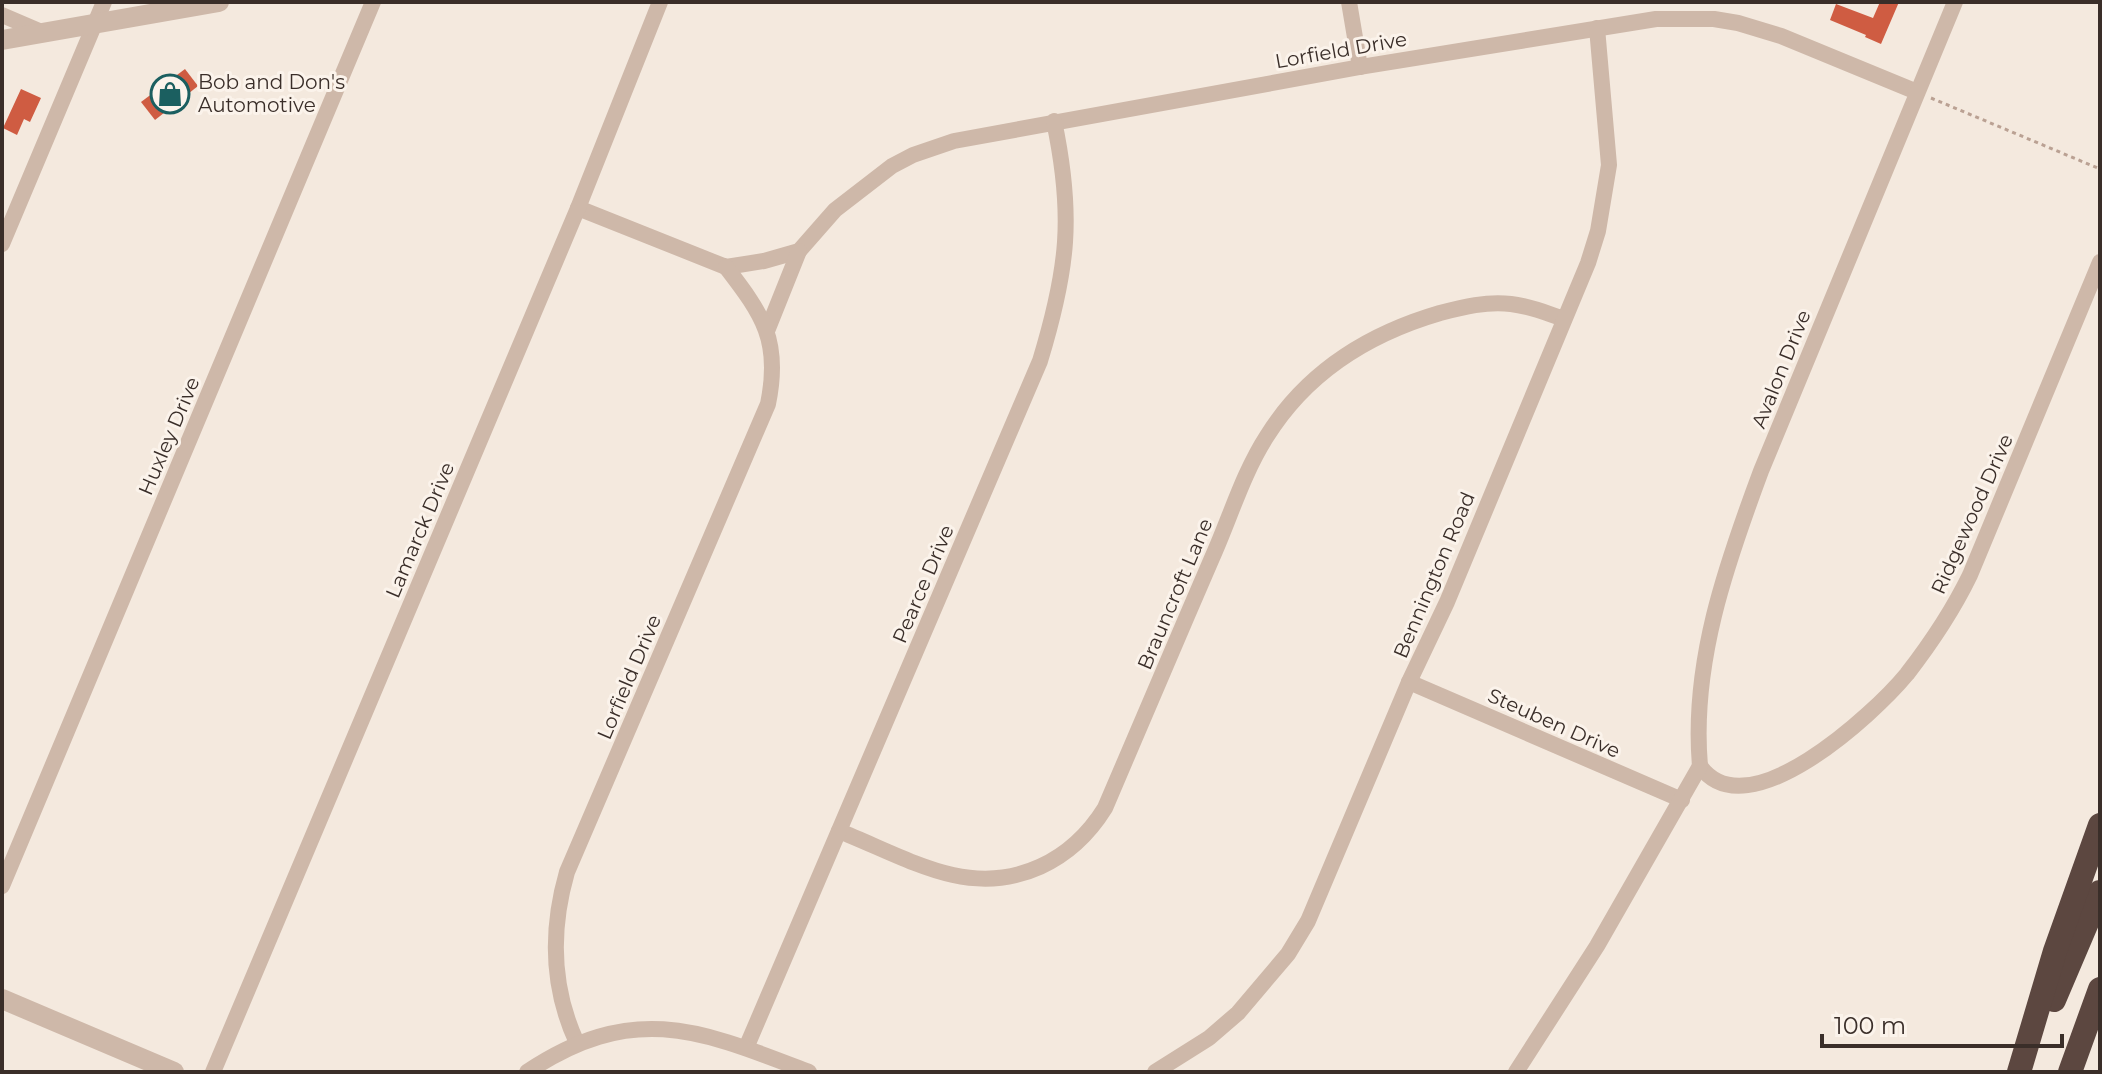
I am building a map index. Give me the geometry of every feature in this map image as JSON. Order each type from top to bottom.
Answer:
[{"type":"highway","points":[[2022,1072],[2055,951],[2100,825]]},
{"type":"highway","points":[[2022,1072],[2100,892]]},
{"type":"highway","points":[[2070,1072],[2100,989]]},
{"type":"street","points":[[2,244],[104,2]]},
{"type":"street","points":[[2,40],[219,2]]},
{"type":"street","name":"Huxley Drive","points":[[2,886],[373,2]]},
{"type":"street","name":"Lamarck Drive","points":[[213,1072],[578,208],[660,2]]},
{"type":"street","points":[[1349,2],[1360,67]]},
{"type":"street","name":"Avalon Drive","points":[[1700,766],[1697,730],[1702,682],[1715,611],[1732,552],[1761,471],[1955,2]]},
{"type":"street","points":[[2,15],[44,33]]},
{"type":"street","name":"Lorfield Drive","points":[[767,331],[799,251],[835,210],[892,166],[954,141],[1360,67],[1597,28],[1685,17],[1738,23],[1781,36],[1917,92]]},
{"type":"street","name":"Bennington Road","points":[[1155,1072],[1209,1038],[1238,1013],[1265,985],[1288,954],[1314,910],[1409,682],[1447,602],[1588,263],[1606,194],[1609,165],[1597,28]]},
{"type":"street","name":"Pearce Drive","points":[[746,1048],[1032,384],[1045,347],[1059,293],[1067,224],[1065,181],[1054,121]]},
{"type":"street","points":[[578,208],[726,267],[799,251]]},
{"type":"street","name":"Ridgewood Drive","points":[[1700,766],[1708,777],[1729,786],[1744,787],[1783,774],[1848,730],[1905,676],[1943,623],[1970,575],[2100,262]]},
{"type":"street","name":"Lorfield Drive","points":[[577,1043],[557,982],[555,930],[567,872],[768,404],[773,363],[767,331],[756,307],[726,267]]},
{"type":"street","name":"Brauncroft Lane","points":[[839,831],[938,871],[974,879],[1020,875],[1062,856],[1080,841],[1105,808],[1251,463],[1286,410],[1311,382],[1348,352],[1376,337],[1417,320],[1457,309],[1509,304],[1564,319]]},
{"type":"street","name":"Steuben Drive","points":[[1409,682],[1682,800]]},
{"type":"street","points":[[1516,1072],[1597,946],[1700,766]]},
{"type":"street","points":[[2,999],[174,1072]]},
{"type":"street","points":[[527,1072],[577,1043],[611,1033],[669,1029],[698,1032],[809,1072]]},
{"type":"path","points":[[1917,92],[2100,169]]},
{"type":"building","points":[[1880,2],[1899,2],[1881,44],[1830,20],[1836,4],[1873,18]]},
{"type":"building","name":"Bob and Don's Automotive","points":[[185,69],[198,86],[155,120],[141,102]]},
{"type":"building","points":[[21,89],[41,98],[30,122],[24,119],[17,135],[3,128]]},
{"type":"place","name":"Bob and Don's Automotive","points":[[170,94]]}]
